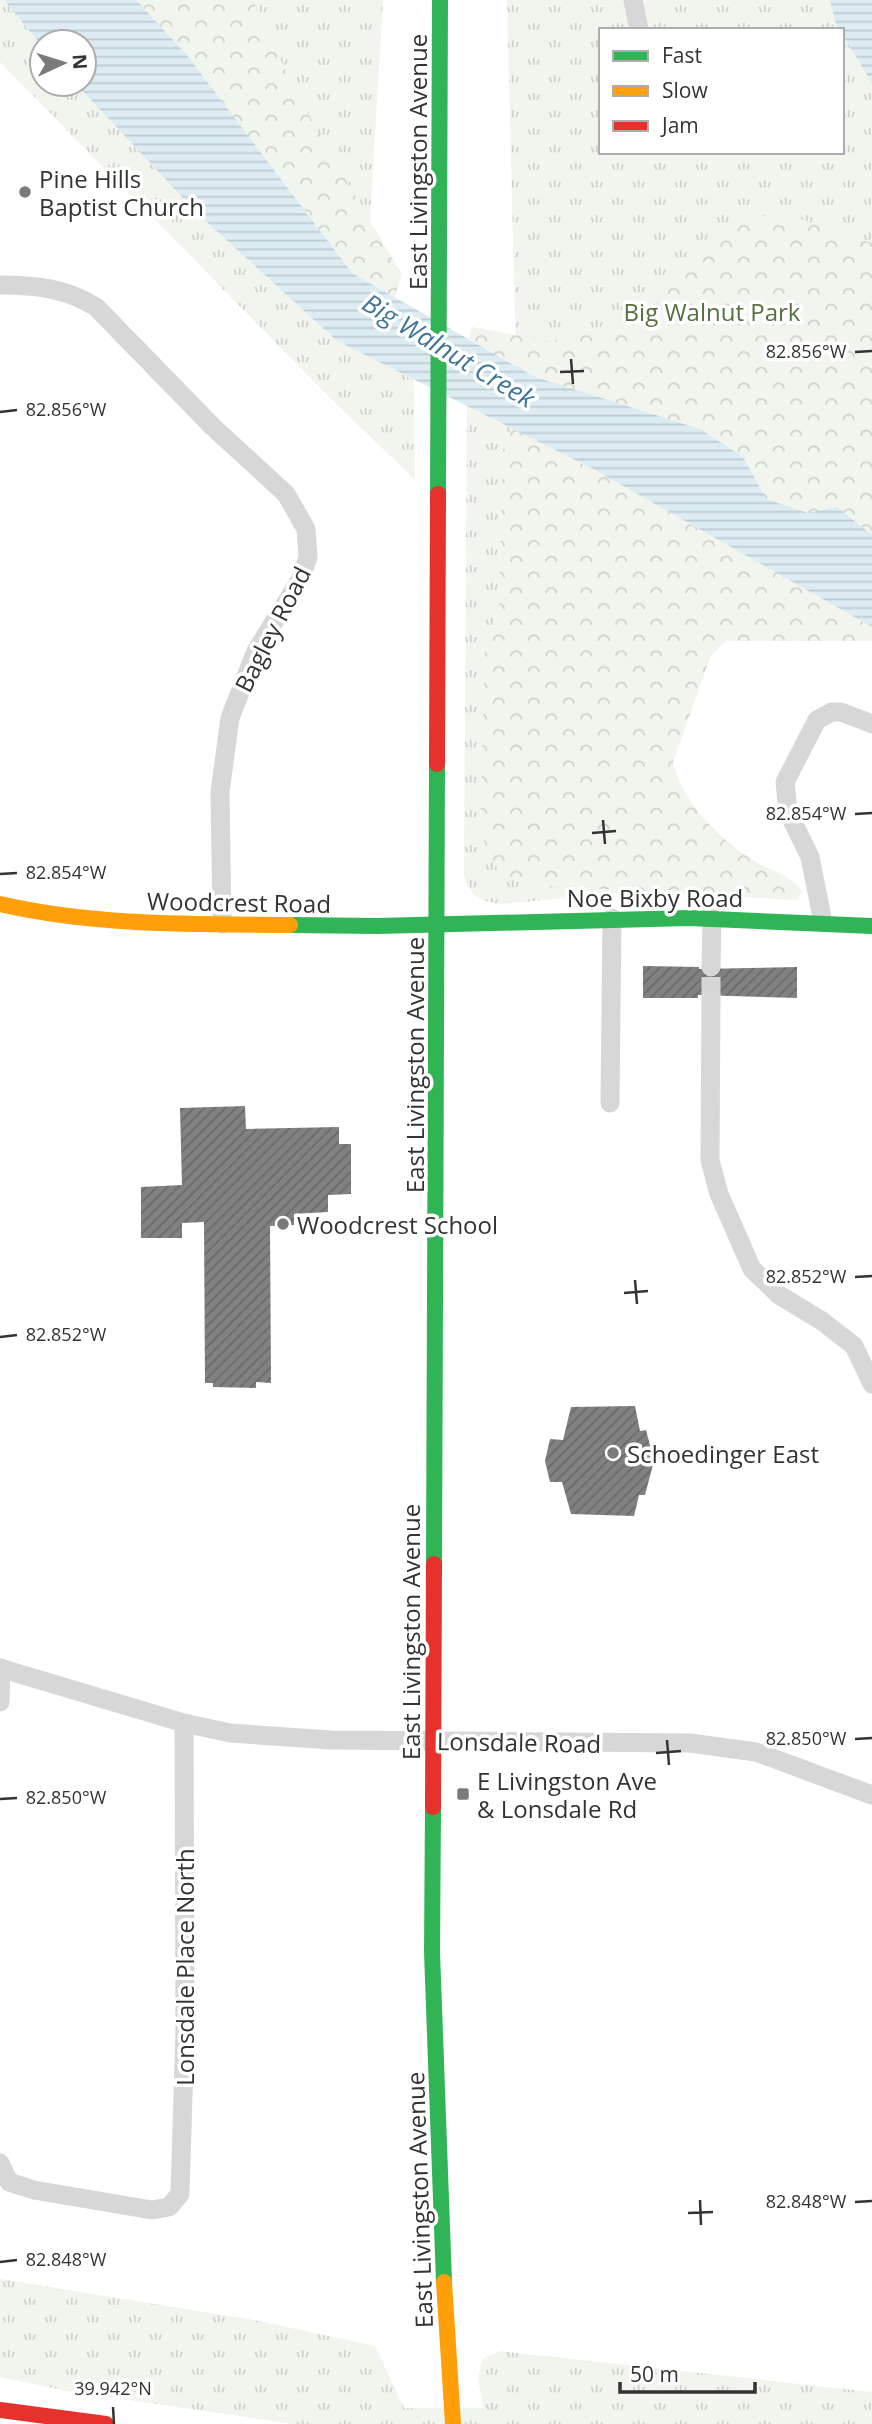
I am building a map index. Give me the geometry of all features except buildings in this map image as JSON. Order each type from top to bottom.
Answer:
[{"type":"main road","name":"East Livingston Avenue","points":[[440,0],[432,1952],[453,2424]]},
{"type":"main road","name":"Woodcrest Road","points":[[0,904],[34,912],[122,923],[438,924]]},
{"type":"main road","name":"Noe Bixby Road","points":[[438,924],[612,918],[712,918],[872,926]]},
{"type":"main road","points":[[0,2410],[106,2424]]},
{"type":"street","points":[[633,0],[639,28]]},
{"type":"street","name":"Bagley Road","points":[[0,285],[47,288],[82,298],[96,307],[213,427],[286,494],[306,529],[308,558],[300,580],[256,651],[239,688],[230,718],[220,792],[222,925]]},
{"type":"street","points":[[823,922],[810,857],[788,812],[785,782],[817,720],[832,712],[841,712],[872,724]]},
{"type":"street","points":[[610,1103],[612,918]]},
{"type":"street","points":[[711,967],[712,918]]},
{"type":"street","points":[[711,996],[710,1160],[712,1175],[743,1253],[760,1279],[854,1346],[872,1384]]},
{"type":"street","points":[[0,1668],[0,1702]]},
{"type":"street","name":"Lonsdale Road","points":[[0,1668],[184,1723],[230,1733],[277,1737],[432,1741],[690,1743],[756,1752],[872,1795]]},
{"type":"street","name":"Lonsdale Place North","points":[[0,2163],[9,2182],[34,2190],[152,2210],[169,2207],[180,2194],[183,2178],[184,1723]]},
{"type":"green space","points":[[0,0],[4,0],[28,29],[28,91],[0,62]]},
{"type":"green space","points":[[75,0],[383,0],[365,304]]},
{"type":"green space","points":[[136,0],[259,0],[255,5],[306,108],[402,274],[395,297],[352,273],[186,54]]},
{"type":"green space","name":"Big Walnut Park","points":[[507,0],[872,0],[872,562],[517,394]]},
{"type":"green space","points":[[35,98],[89,98],[198,214],[337,341],[414,380],[415,480],[328,396]]},
{"type":"green space","points":[[789,215],[872,243],[872,535],[837,507],[808,513],[766,499],[743,457],[592,396],[535,377],[469,339],[472,327],[548,341],[611,330],[654,298],[691,254],[746,217]]},
{"type":"green space","points":[[467,406],[511,428],[503,450],[499,608],[485,644],[480,828],[489,857],[533,885],[642,891],[501,904],[476,896],[466,881]]},
{"type":"green space","points":[[511,428],[595,470],[872,627],[872,641],[726,641],[711,655],[673,762],[683,789],[712,828],[736,849],[797,885],[802,891],[797,900],[533,885],[502,872],[492,860],[480,828],[485,644],[499,608],[503,450]]},
{"type":"green space","points":[[0,2279],[254,2320],[375,2346],[404,2408],[483,2408],[478,2378],[482,2359],[500,2351],[872,2392],[872,2424],[293,2424],[67,2391],[0,2377]]},
{"type":"water","name":"Big Walnut Creek","points":[[4,0],[136,0],[186,54],[352,273],[535,377],[700,429],[743,457],[766,499],[808,513],[837,507],[872,535],[872,627],[595,470],[337,341],[198,214],[89,98],[98,98],[98,28],[28,29]]},
{"type":"water","points":[[830,0],[872,0],[872,83],[844,37],[844,28],[838,28]]},
{"type":"tunnel","points":[[711,967],[711,996]]},
{"type":"traffic: fast","points":[[438,494],[440,0]]},
{"type":"traffic: fast","points":[[434,1564],[437,764]]},
{"type":"traffic: fast","points":[[290,925],[378,926],[689,918],[872,926]]},
{"type":"traffic: fast","points":[[433,1807],[432,1952],[444,2282]]},
{"type":"traffic: slow","points":[[0,904],[108,920],[290,925]]},
{"type":"traffic: slow","points":[[444,2282],[453,2424]]},
{"type":"traffic: jam","points":[[437,764],[438,494]]},
{"type":"traffic: jam","points":[[433,1807],[434,1564]]},
{"type":"traffic: jam","points":[[0,2410],[106,2424]]},
{"type":"place","name":"Pine Hills Baptist Church","points":[[25,192]]},
{"type":"place","name":"Woodcrest School","points":[[283,1224]]},
{"type":"place","name":"Schoedinger East","points":[[613,1453]]},
{"type":"place","name":"E Livingston Ave & Lonsdale Rd","points":[[463,1794]]}]
